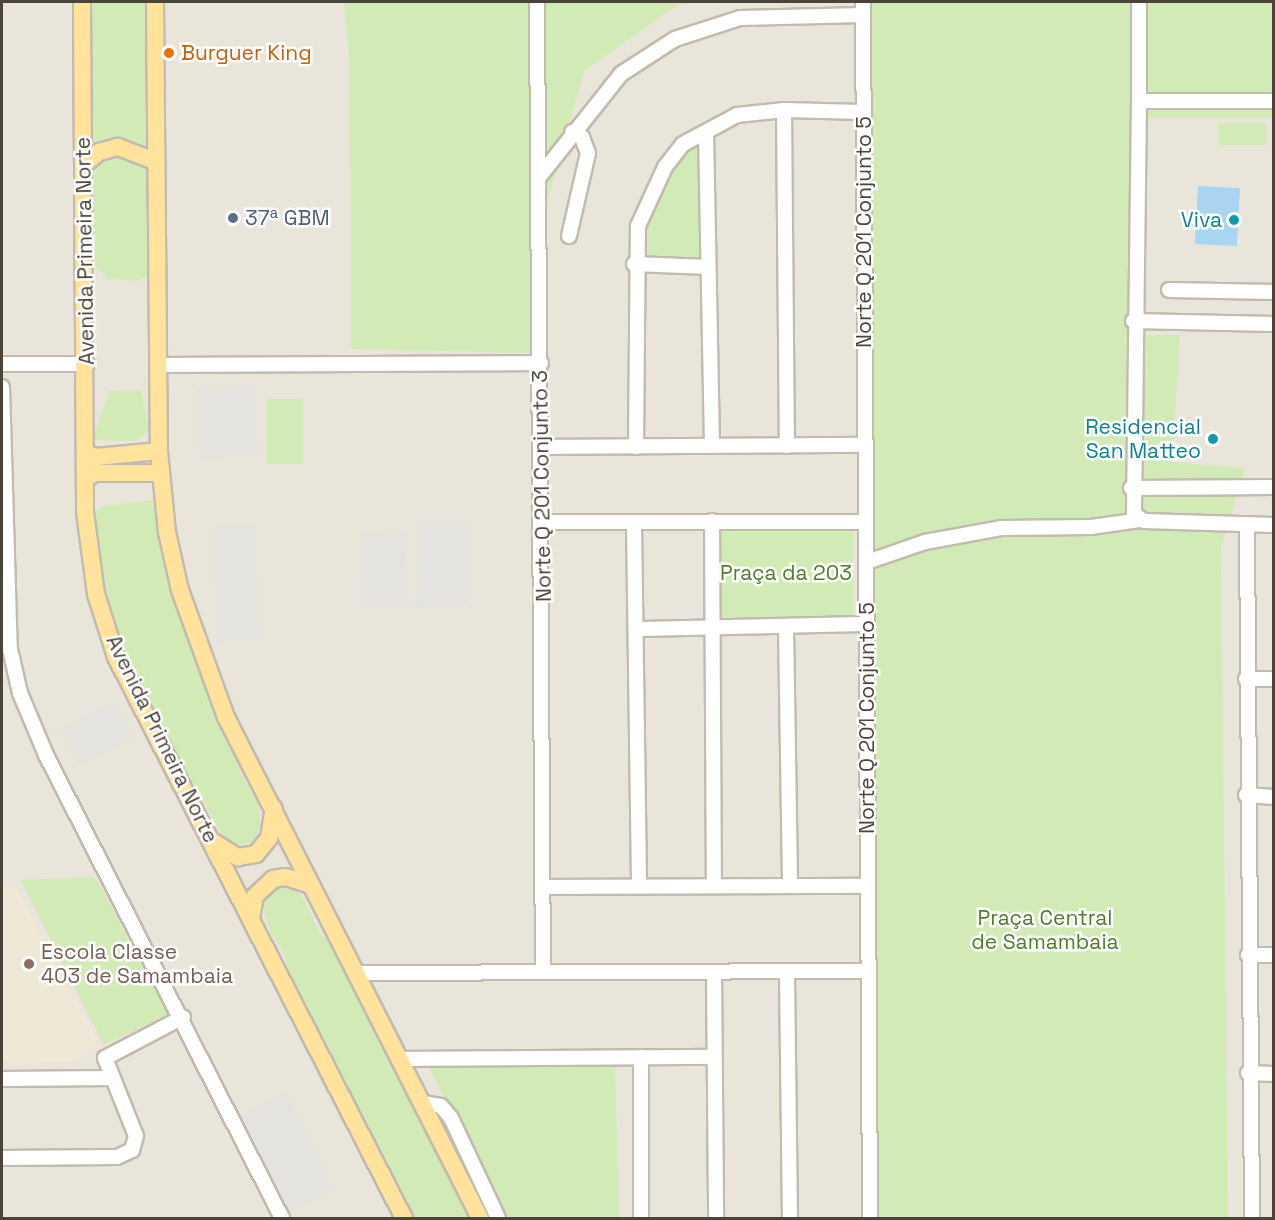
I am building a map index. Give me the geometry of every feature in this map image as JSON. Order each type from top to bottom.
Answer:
[{"type":"main road","name":"Avenida Primeira Norte","points":[[82,2],[87,364],[85,479],[87,538],[96,594],[116,657],[404,1218]]},
{"type":"main road","points":[[155,2],[154,161],[159,451],[167,532],[197,643],[226,717],[274,808],[310,885],[402,1059],[480,1218]]},
{"type":"main road","points":[[83,165],[99,152],[118,147],[140,152],[154,161]]},
{"type":"main road","points":[[85,453],[96,458],[159,451]]},
{"type":"main road","points":[[85,479],[95,473],[161,473]]},
{"type":"main road","points":[[212,841],[238,857],[256,854],[269,838],[274,808]]},
{"type":"main road","points":[[251,920],[255,897],[273,879],[286,877],[310,885]]},
{"type":"street","name":"Norte Q 201 Conjunto 3","points":[[537,2],[543,522],[543,971]]},
{"type":"street","points":[[1139,2],[1131,488],[1134,514],[1140,520]]},
{"type":"street","points":[[540,176],[572,132],[621,74],[675,39],[740,18],[863,8]]},
{"type":"street","name":"Norte Q 201 Conjunto 5","points":[[863,8],[870,1218]]},
{"type":"street","points":[[1139,101],[1274,101]]},
{"type":"street","points":[[636,447],[634,264],[638,226],[649,194],[683,144],[737,115],[784,110],[863,112]]},
{"type":"street","points":[[784,110],[787,446]]},
{"type":"street","points":[[569,236],[588,153],[582,137],[572,132]]},
{"type":"street","points":[[706,132],[712,446]]},
{"type":"street","points":[[634,264],[708,267]]},
{"type":"street","points":[[1169,290],[1274,292]]},
{"type":"street","points":[[1133,321],[1274,324]]},
{"type":"street","points":[[158,365],[541,363]]},
{"type":"street","points":[[2,364],[87,364]]},
{"type":"street","points":[[2,387],[10,649],[20,693],[46,756],[183,1017],[282,1218]]},
{"type":"street","points":[[542,447],[866,445]]},
{"type":"street","points":[[1131,488],[1274,487]]},
{"type":"street","points":[[867,562],[926,542],[1001,528],[1091,527],[1140,520],[1274,525]]},
{"type":"street","points":[[712,521],[714,886]]},
{"type":"street","points":[[543,522],[866,522]]},
{"type":"street","points":[[634,523],[638,629],[639,886]]},
{"type":"street","points":[[1247,525],[1248,1073],[1252,1218]]},
{"type":"street","points":[[638,629],[867,624]]},
{"type":"street","points":[[786,627],[790,885]]},
{"type":"street","points":[[1246,679],[1274,679]]},
{"type":"street","points":[[1246,795],[1274,797]]},
{"type":"street","points":[[544,887],[868,886]]},
{"type":"street","points":[[1248,955],[1274,955]]},
{"type":"street","points":[[358,973],[543,971],[787,974],[868,971]]},
{"type":"street","points":[[714,973],[716,1218]]},
{"type":"street","points":[[787,974],[790,1218]]},
{"type":"street","points":[[2,1158],[117,1157],[132,1150],[136,1136],[104,1063],[108,1054],[183,1017]]},
{"type":"street","points":[[641,1057],[641,1218]]},
{"type":"street","points":[[402,1059],[715,1057]]},
{"type":"street","points":[[1248,1073],[1274,1074]]},
{"type":"street","points":[[2,1078],[111,1078]]},
{"type":"street","points":[[423,1103],[441,1106],[451,1118],[498,1218]]},
{"type":"shaded area","points":[[2,2],[1273,2],[1273,1218],[2,1218]]},
{"type":"shaded area","points":[[255,386],[257,456],[199,458],[197,388]]},
{"type":"shaded area","points":[[466,523],[468,605],[411,607],[411,600],[419,599],[418,524]]},
{"type":"shaded area","points":[[255,525],[259,640],[217,641],[213,526]]},
{"type":"shaded area","points":[[406,532],[409,604],[364,606],[361,534]]},
{"type":"shaded area","points":[[115,703],[132,738],[78,764],[61,729]]},
{"type":"shaded area","name":"Escola Classe 403 de Samambaia","points":[[2,886],[16,887],[98,1042],[76,1061],[2,1062]]},
{"type":"shaded area","points":[[288,1093],[334,1191],[283,1215],[237,1117]]},
{"type":"green space","points":[[89,2],[145,2],[148,275],[137,281],[108,279],[91,262]]},
{"type":"green space","points":[[344,2],[691,2],[676,6],[584,71],[548,200],[533,353],[351,349],[350,69]]},
{"type":"green space","name":"Praça Central de Samambaia","points":[[862,2],[1273,2],[1273,118],[1136,118],[1133,335],[1180,335],[1172,462],[1245,468],[1221,548],[1228,1218],[867,1218]]},
{"type":"green space","points":[[711,121],[717,274],[629,274],[637,209],[660,158]]},
{"type":"green space","points":[[1218,123],[1266,123],[1266,145],[1218,145]]},
{"type":"green space","points":[[141,390],[149,431],[136,441],[92,440],[110,391]]},
{"type":"green space","points":[[266,399],[303,399],[303,464],[266,464]]},
{"type":"green space","points":[[154,500],[159,537],[188,642],[243,757],[239,771],[259,805],[260,827],[253,843],[234,845],[221,833],[117,649],[96,575],[93,513],[102,506]]},
{"type":"green space","name":"Praça da 203","points":[[718,528],[853,528],[853,620],[718,620]]},
{"type":"green space","points":[[95,877],[168,1014],[104,1045],[21,880]]},
{"type":"green space","points":[[287,885],[302,896],[321,935],[330,940],[469,1218],[413,1218],[287,977],[285,956],[270,932],[262,902],[273,887]]},
{"type":"green space","points":[[427,1063],[615,1066],[619,1218],[504,1218]]},
{"type":"water","points":[[1198,186],[1240,188],[1237,246],[1195,244]]},
{"type":"place","name":"Burguer King","points":[[169,53]]},
{"type":"place","name":"37ª GBM","points":[[233,218]]},
{"type":"place","name":"Viva","points":[[1234,220]]},
{"type":"place","name":"Residencial San Matteo","points":[[1213,439]]},
{"type":"place","name":"Escola Classe 403 de Samambaia","points":[[29,964]]}]
